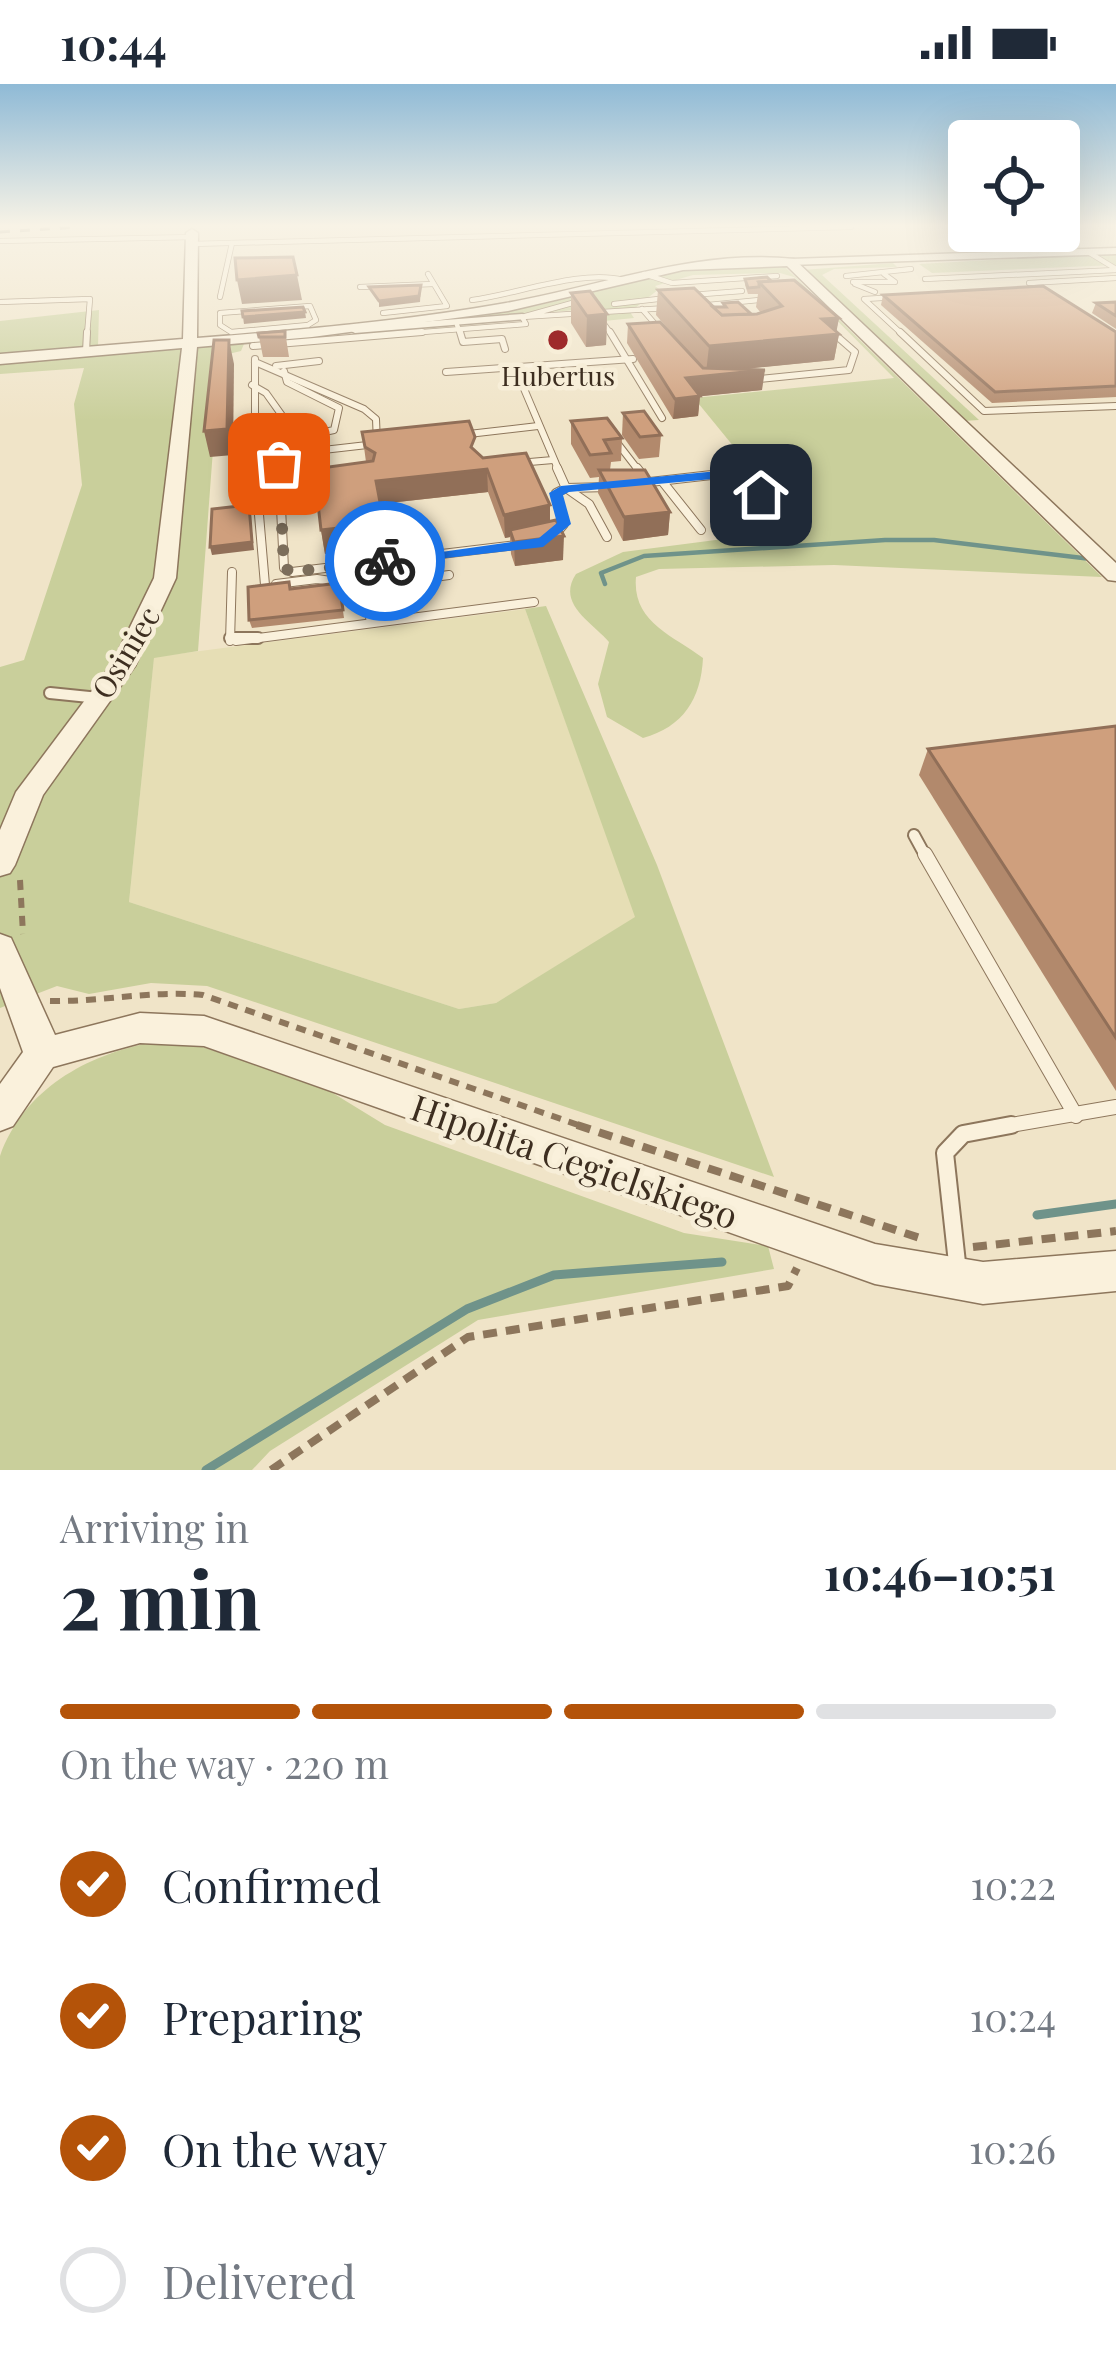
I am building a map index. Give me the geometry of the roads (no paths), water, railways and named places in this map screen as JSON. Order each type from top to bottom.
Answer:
[{"type":"street","name":"Osiniec","points":[[10,870],[30,792],[150,618],[165,578],[190,344],[191,292]]},
{"type":"street","points":[[310,329],[365,333],[450,319],[476,306],[557,292]]},
{"type":"street","points":[[809,292],[1116,574]]},
{"type":"street","points":[[0,359],[252,342],[392,316],[523,322]]},
{"type":"street","points":[[0,1114],[41,1056],[39,1002],[12,946]]},
{"type":"street","name":"Hipolita Cegielskiego","points":[[41,1056],[120,1028],[151,1024],[204,1031],[874,1264],[957,1263],[1048,1281],[1116,1271]]},
{"type":"lane","points":[[220,297],[221,292]]},
{"type":"lane","points":[[439,292],[463,342],[502,339],[506,349]]},
{"type":"lane","points":[[468,292],[476,306]]},
{"type":"lane","points":[[596,313],[636,299],[733,292]]},
{"type":"lane","points":[[934,292],[864,299],[984,411],[1002,414],[1116,406]]},
{"type":"lane","points":[[0,302],[90,299],[86,352]]},
{"type":"lane","points":[[523,322],[574,299],[589,301],[633,359],[639,372],[635,380],[662,418]]},
{"type":"lane","points":[[708,321],[694,306],[775,299]]},
{"type":"lane","points":[[740,302],[756,316]]},
{"type":"lane","points":[[310,306],[316,320],[310,329],[231,332],[220,325],[220,313],[310,306]]},
{"type":"lane","points":[[523,322],[675,308]]},
{"type":"lane","points":[[642,309],[676,349]]},
{"type":"lane","points":[[523,322],[528,336]]},
{"type":"lane","points":[[742,381],[849,370],[855,352],[824,325]]},
{"type":"lane","points":[[265,585],[252,342],[365,333]]},
{"type":"lane","points":[[446,372],[633,359]]},
{"type":"lane","points":[[272,367],[319,361]]},
{"type":"lane","points":[[255,362],[284,370],[364,409],[376,419],[377,444]]},
{"type":"lane","points":[[255,457],[298,438],[334,430],[341,416],[339,408],[287,382],[284,370]]},
{"type":"lane","points":[[516,370],[566,488],[589,504],[607,537]]},
{"type":"lane","points":[[252,385],[266,393],[298,438]]},
{"type":"lane","points":[[446,436],[538,426]]},
{"type":"lane","points":[[610,433],[647,483]]},
{"type":"lane","points":[[400,441],[289,456],[278,468],[284,568],[292,572],[543,542],[564,524],[556,493],[566,488],[739,472],[761,495]]},
{"type":"lane","points":[[497,465],[553,460]]},
{"type":"lane","points":[[662,481],[701,530]]},
{"type":"lane","points":[[282,488],[329,483]]},
{"type":"lane","points":[[232,572],[230,642],[535,602]]},
{"type":"lane","points":[[231,590],[317,579],[365,586],[449,575]]},
{"type":"lane","points":[[365,586],[370,623]]},
{"type":"lane","points":[[50,693],[99,698]]},
{"type":"lane","points":[[914,835],[1076,1116]]},
{"type":"lane","points":[[957,1263],[945,1153],[963,1134],[1116,1107]]},
{"type":"waterway","points":[[605,584],[601,573],[644,556],[885,540],[934,540],[1091,559]]},
{"type":"waterway","points":[[1037,1215],[1116,1204]]},
{"type":"waterway","points":[[206,1470],[467,1309],[554,1275],[722,1262]]},
{"type":"place","name":"Hubertus","points":[[558,340]]}]
